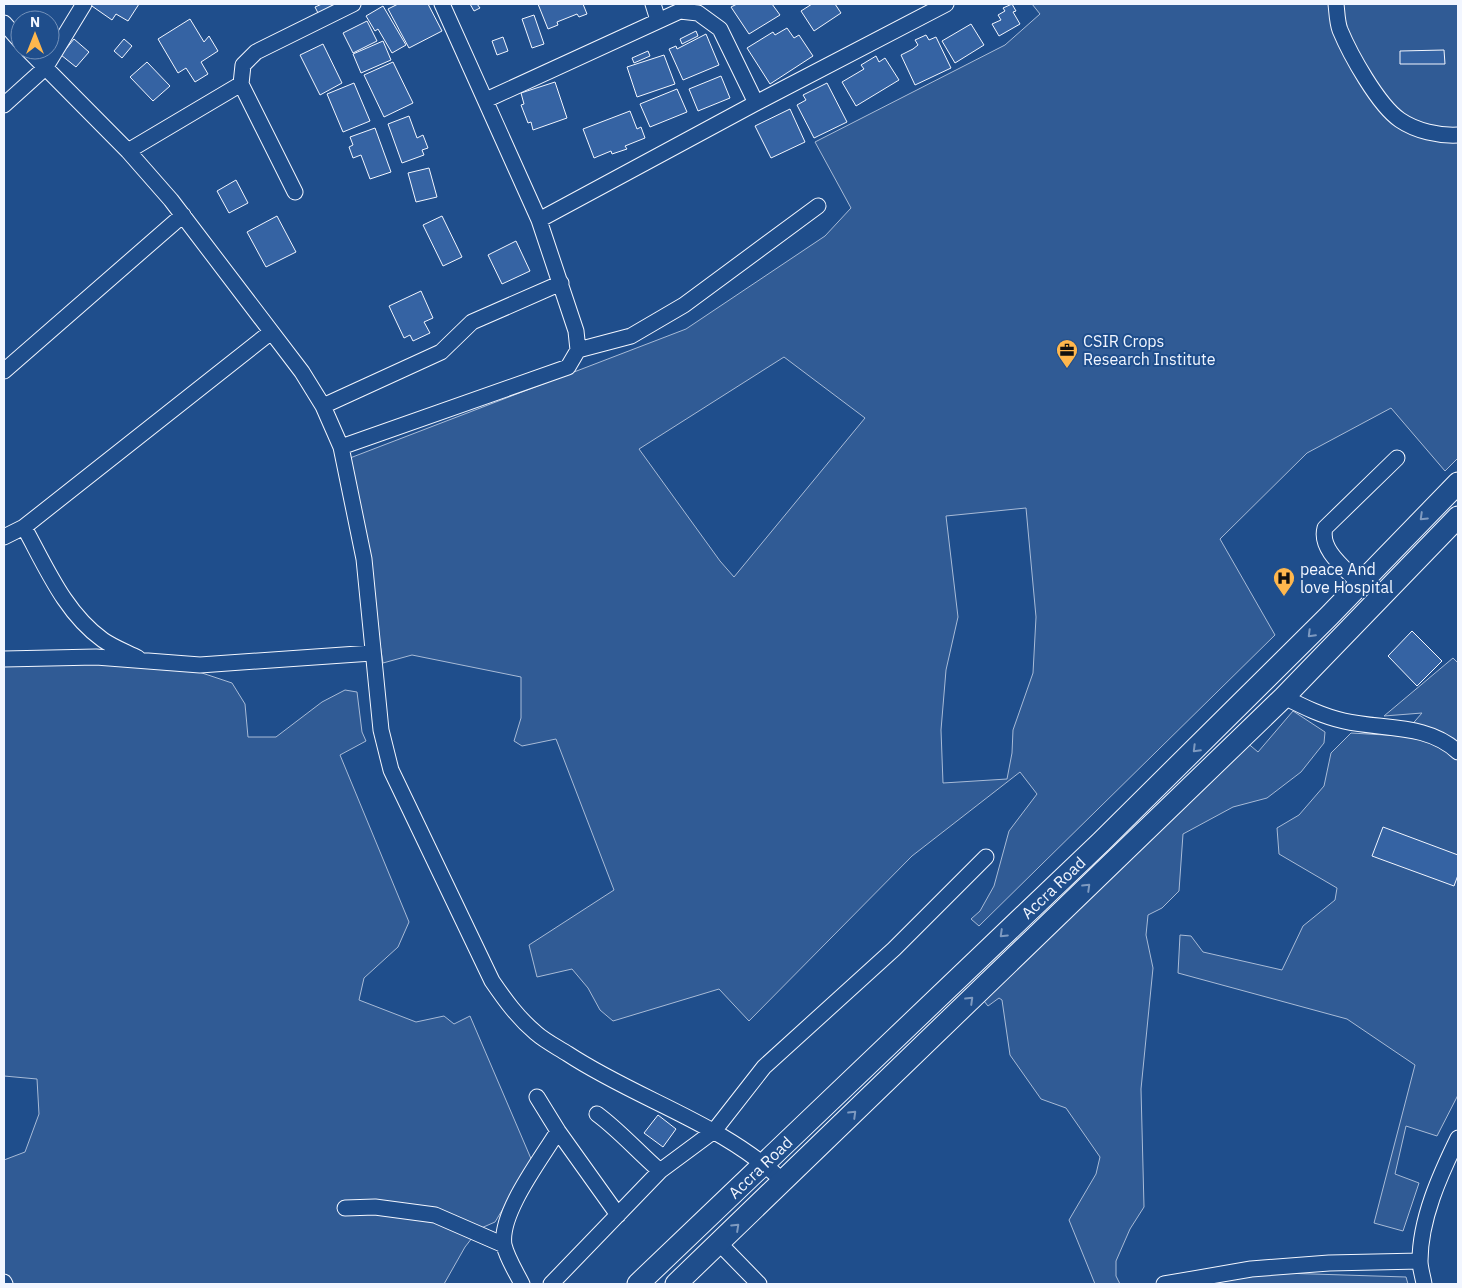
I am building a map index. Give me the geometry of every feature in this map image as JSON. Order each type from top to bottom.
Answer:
[{"type":"highway","name":"Accra Road","points":[[638,1284],[1101,842],[1360,584],[1458,483]]},
{"type":"highway","name":"Accra Road","points":[[676,1284],[784,1182],[1284,696],[1458,517]]},
{"type":"street","points":[[4,105],[45,68],[84,4]]},
{"type":"street","points":[[295,192],[241,84],[243,65],[256,52],[353,4]]},
{"type":"street","points":[[341,447],[568,367],[578,350],[576,331],[539,220],[442,4]]},
{"type":"street","points":[[653,4],[658,20]]},
{"type":"street","points":[[539,220],[756,103],[946,4]]},
{"type":"street","points":[[1336,4],[1340,29],[1358,65],[1374,92],[1399,120],[1437,135],[1458,135]]},
{"type":"street","points":[[486,100],[680,11],[698,13],[720,29],[756,103]]},
{"type":"street","points":[[37,60],[128,151],[183,215],[302,372],[323,406],[341,447],[364,559],[381,730],[391,770],[492,981],[512,1010],[537,1034],[595,1072],[714,1131],[764,1163],[784,1182]]},
{"type":"street","points":[[128,151],[241,84]]},
{"type":"street","points":[[578,350],[631,336],[699,296],[818,206]]},
{"type":"street","points":[[4,371],[183,215]]},
{"type":"street","points":[[323,406],[440,352],[472,322],[561,283]]},
{"type":"street","points":[[4,537],[24,527],[271,332]]},
{"type":"street","points":[[1360,584],[1325,546],[1322,537],[1325,528],[1397,458]]},
{"type":"street","points":[[24,527],[62,597],[82,622],[104,641],[144,660]]},
{"type":"street","points":[[4,659],[96,657],[200,665],[372,653]]},
{"type":"street","points":[[1284,696],[1319,714],[1347,722],[1399,727],[1424,733],[1451,745],[1458,752]]},
{"type":"street","points":[[551,1284],[660,1171],[714,1131],[764,1067],[894,949],[986,858]]},
{"type":"street","points":[[538,1097],[558,1131],[618,1214]]},
{"type":"street","points":[[597,1114],[618,1129],[660,1171]]},
{"type":"street","points":[[522,1284],[504,1245],[505,1227],[512,1208],[558,1131]]},
{"type":"street","points":[[1424,1284],[1420,1261],[1426,1220],[1443,1170],[1458,1138]]},
{"type":"street","points":[[345,1208],[399,1209],[436,1215],[504,1245]]},
{"type":"street","points":[[720,1243],[751,1281]]},
{"type":"street","points":[[1164,1284],[1251,1269],[1329,1263],[1420,1261]]},
{"type":"shaded area","points":[[1032,4],[1458,4],[1458,458],[1445,471],[1391,408],[1307,453],[1220,539],[1275,635],[979,926],[971,919],[980,911],[994,886],[1009,831],[1037,794],[1020,772],[912,856],[749,1021],[719,989],[613,1021],[600,1010],[588,988],[572,969],[537,977],[529,945],[614,890],[556,739],[522,746],[514,741],[521,718],[521,677],[412,655],[383,663],[350,458],[686,329],[825,236],[851,208],[815,142],[1005,45],[1040,14]],"holes":[[[784,357],[865,418],[734,577],[720,561],[639,449]],[[1026,508],[1036,617],[1033,673],[1013,730],[1012,753],[1007,779],[943,783],[941,730],[946,670],[958,617],[946,516]]]},
{"type":"shaded area","points":[[1453,658],[1458,663],[1458,1095],[1437,1136],[1406,1126],[1395,1174],[1419,1183],[1403,1231],[1374,1223],[1415,1065],[1347,1019],[1178,973],[1180,935],[1191,936],[1203,952],[1282,970],[1303,926],[1335,900],[1337,888],[1279,854],[1277,828],[1299,815],[1324,786],[1331,753],[1351,733],[1402,736],[1422,713],[1384,716]]},
{"type":"shaded area","points":[[80,662],[199,672],[232,683],[245,704],[248,737],[276,737],[322,702],[345,690],[357,692],[362,732],[366,741],[340,755],[409,922],[398,947],[364,978],[359,1000],[416,1022],[444,1016],[454,1024],[470,1016],[532,1161],[495,1222],[479,1229],[465,1247],[444,1284],[11,1284],[4,1273],[4,1160],[25,1152],[39,1114],[37,1079],[4,1076],[4,663]]},
{"type":"shaded area","points":[[1293,711],[1325,732],[1324,743],[1301,772],[1267,798],[1233,807],[1183,834],[1179,891],[1162,908],[1148,915],[1146,935],[1153,968],[1141,1089],[1144,1207],[1130,1229],[1116,1261],[1116,1276],[1120,1284],[1095,1284],[1069,1220],[1096,1174],[1100,1157],[1066,1108],[1041,1099],[1010,1055],[1002,1000],[999,998],[988,1006],[980,996],[1245,741],[1258,752]]},
{"type":"shaded area","points":[[1251,1272],[1406,1277],[1408,1284],[1187,1284]]},
{"type":"building","points":[[89,4],[139,4],[128,21],[116,14],[112,20]]},
{"type":"building","points":[[322,4],[334,4],[337,9],[320,17],[315,7]]},
{"type":"building","points":[[398,4],[428,4],[442,31],[409,48],[388,9]]},
{"type":"building","points":[[470,4],[477,4],[480,8],[474,11]]},
{"type":"building","points":[[538,4],[583,4],[587,14],[579,17],[577,14],[557,22],[558,25],[548,29]]},
{"type":"building","points":[[737,4],[772,4],[780,15],[749,34],[731,7]]},
{"type":"building","points":[[812,4],[835,4],[841,13],[814,31],[801,11]]},
{"type":"building","points":[[1012,4],[1016,11],[1013,12],[1020,24],[999,36],[992,24],[1001,20],[998,15],[1005,11],[1003,8]]},
{"type":"building","points":[[383,6],[406,45],[392,53],[378,29],[375,31],[366,16]]},
{"type":"building","points":[[534,15],[544,44],[532,48],[522,19]]},
{"type":"building","points":[[190,19],[204,42],[209,36],[218,51],[201,62],[208,74],[195,82],[186,68],[178,73],[158,39]]},
{"type":"building","points":[[367,21],[377,41],[353,53],[343,33]]},
{"type":"building","points":[[971,24],[984,45],[955,63],[942,41]]},
{"type":"building","points":[[787,28],[794,38],[799,35],[813,56],[770,84],[747,48],[773,32],[775,35]]},
{"type":"building","points":[[696,31],[698,36],[682,44],[680,39]]},
{"type":"building","points":[[706,34],[719,65],[683,80],[669,49],[676,46],[677,49]]},
{"type":"building","points":[[926,35],[929,40],[936,37],[951,68],[915,85],[901,55],[918,45],[915,40]]},
{"type":"building","points":[[503,37],[508,51],[497,55],[492,41]]},
{"type":"building","points":[[74,39],[89,52],[76,67],[61,55]]},
{"type":"building","points":[[124,39],[132,46],[122,58],[114,51]]},
{"type":"building","points":[[383,41],[391,60],[361,73],[353,54]]},
{"type":"building","points":[[323,44],[342,83],[320,95],[300,55]]},
{"type":"building","points":[[1444,50],[1445,64],[1400,64],[1400,51]]},
{"type":"building","points":[[648,51],[650,56],[634,63],[632,58]]},
{"type":"building","points":[[664,55],[675,84],[637,97],[627,67]]},
{"type":"building","points":[[876,56],[879,62],[885,58],[899,80],[856,106],[842,82],[864,69],[861,65]]},
{"type":"building","points":[[147,62],[170,86],[153,101],[130,77]]},
{"type":"building","points":[[393,62],[413,103],[384,117],[364,75]]},
{"type":"building","points":[[721,76],[730,98],[698,111],[689,89]]},
{"type":"building","points":[[555,82],[567,118],[533,130],[531,122],[528,123],[521,105],[524,104],[521,93]]},
{"type":"building","points":[[354,83],[370,121],[343,132],[327,94]]},
{"type":"building","points":[[827,83],[847,122],[814,138],[797,105],[806,100],[803,95]]},
{"type":"building","points":[[677,89],[687,112],[650,127],[640,104]]},
{"type":"building","points":[[790,109],[805,142],[771,158],[755,126]]},
{"type":"building","points":[[630,111],[637,129],[641,127],[645,138],[625,146],[627,149],[612,154],[611,151],[594,158],[583,129]]},
{"type":"building","points":[[409,116],[417,138],[423,135],[428,148],[422,150],[424,155],[402,163],[388,124]]},
{"type":"building","points":[[375,128],[391,172],[370,179],[361,155],[353,158],[349,147],[353,145],[350,137]]},
{"type":"building","points":[[429,168],[437,197],[416,202],[408,173]]},
{"type":"building","points":[[236,180],[248,203],[229,213],[217,191]]},
{"type":"building","points":[[277,216],[296,252],[266,267],[247,232]]},
{"type":"building","points":[[442,216],[462,257],[443,266],[423,225]]},
{"type":"building","points":[[516,241],[530,271],[502,284],[488,255]]},
{"type":"building","points":[[421,291],[433,318],[424,322],[430,333],[413,341],[410,335],[404,338],[389,306]]},
{"type":"building","points":[[1412,631],[1442,661],[1417,686],[1388,656]]},
{"type":"building","points":[[1383,827],[1458,855],[1458,875],[1454,886],[1372,856]]},
{"type":"building","points":[[658,1115],[676,1129],[663,1147],[644,1133]]},
{"type":"place","name":"CSIR Crops Research Institute","points":[[1067,369]]},
{"type":"place","name":"peace And love Hospital","points":[[1284,597]]}]
